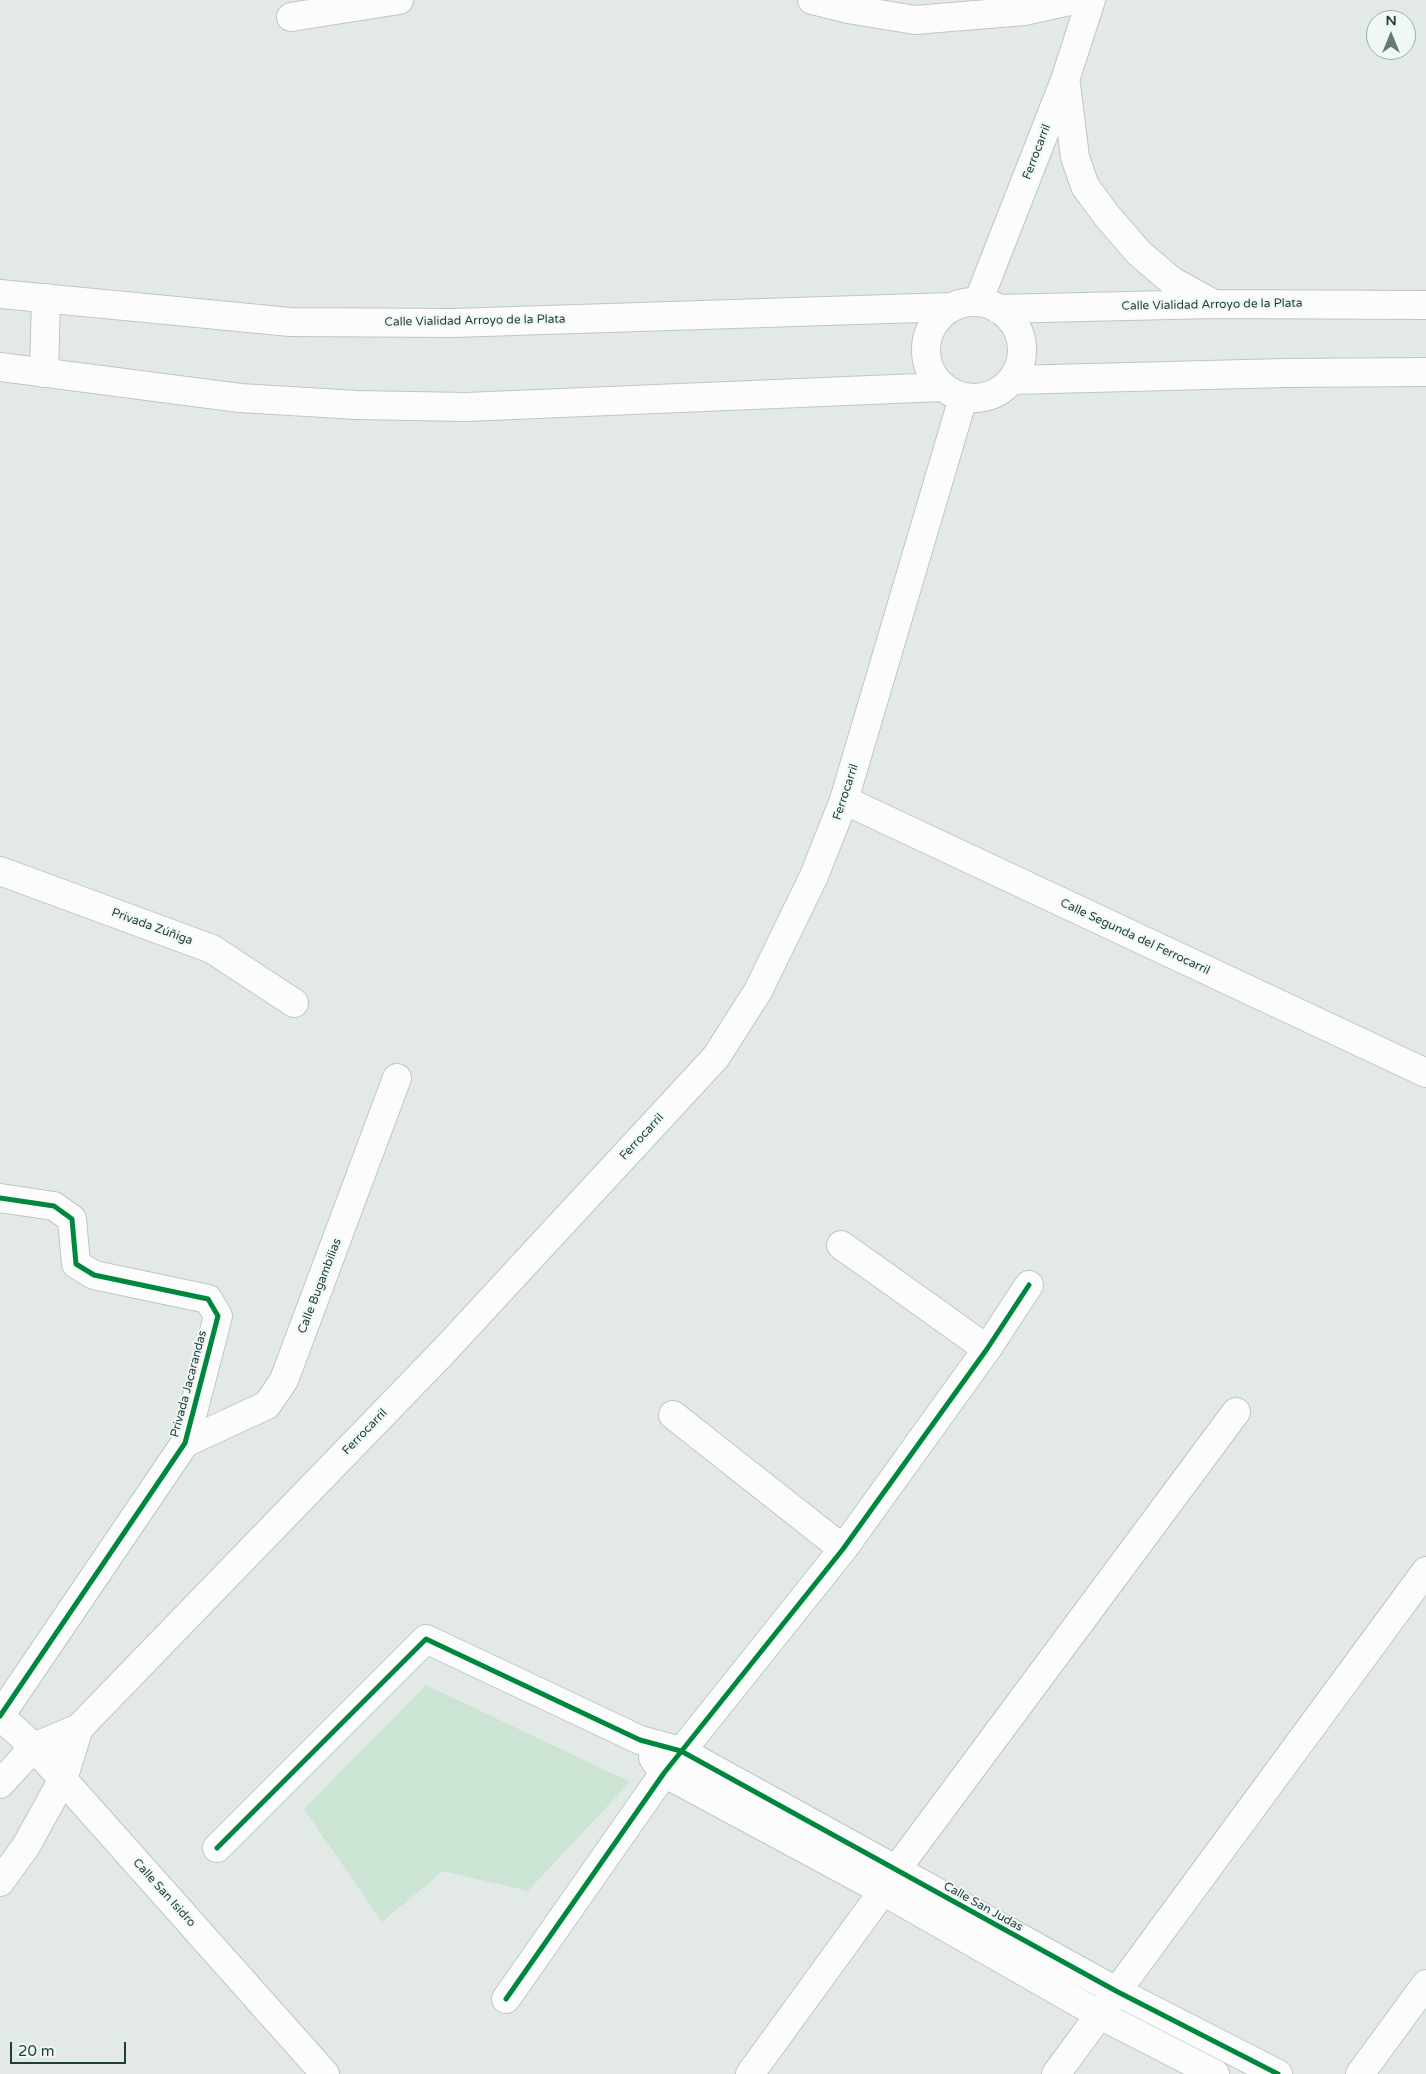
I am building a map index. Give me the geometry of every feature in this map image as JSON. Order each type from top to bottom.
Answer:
[{"type":"street","points":[[291,17],[399,0]]},
{"type":"street","points":[[812,0],[848,9],[916,20],[1024,11],[1074,0]]},
{"type":"street","name":"Ferrocarril","points":[[988,305],[1091,0]]},
{"type":"street","points":[[1065,80],[1075,157],[1086,186],[1107,216],[1139,252],[1172,281],[1213,304]]},
{"type":"street","name":"Calle Vialidad Arroyo de la Plata","points":[[0,294],[290,322],[452,324],[951,307]]},
{"type":"street","points":[[44,372],[46,298]]},
{"type":"street","points":[[0,367],[240,398],[357,406],[466,407],[953,393],[977,398],[990,396],[1012,380],[1018,368],[1021,354],[1021,341],[1017,329],[1009,317],[988,305],[964,303],[951,307],[933,323],[925,345],[928,368],[953,393]]},
{"type":"street","name":"Calle Vialidad Arroyo de la Plata","points":[[988,305],[1426,305]]},
{"type":"street","points":[[1012,380],[1285,372],[1426,372]]},
{"type":"street","name":"Ferrocarril","points":[[34,1747],[79,1728],[443,1352],[716,1056],[758,991],[814,876],[844,800],[953,393]]},
{"type":"street","name":"Calle Segunda del Ferrocarril","points":[[844,800],[1426,1073]]},
{"type":"street","name":"Privada Zúñiga","points":[[0,871],[212,949],[294,1003]]},
{"type":"street","name":"Calle Bugambilias","points":[[185,1443],[267,1405],[284,1380],[397,1078]]},
{"type":"street","name":"Privada Jacarandas","points":[[0,1198],[54,1206],[72,1219],[76,1264],[94,1275],[208,1299],[218,1316],[185,1443],[0,1716]]},
{"type":"street","points":[[841,1245],[987,1350]]},
{"type":"street","points":[[506,1999],[664,1773],[843,1550],[987,1350],[1029,1285]]},
{"type":"street","points":[[750,2074],[889,1881],[1236,1412]]},
{"type":"street","points":[[673,1415],[843,1550]]},
{"type":"street","points":[[1056,2074],[1426,1571]]},
{"type":"street","name":"Calle San Judas","points":[[217,1848],[426,1638],[640,1740],[681,1751],[1100,2015],[1215,2074]]},
{"type":"street","name":"Calle San Isidro","points":[[0,1716],[34,1747],[325,2074]]},
{"type":"street","name":"Ferrocarril","points":[[0,1882],[26,1846],[63,1779],[79,1728]]},
{"type":"street","name":"Calle San Judas","points":[[640,1740],[664,1773],[1116,1992],[1278,2074]]},
{"type":"street","points":[[0,1784],[34,1747]]},
{"type":"street","points":[[1360,2074],[1426,1984]]},
{"type":"green space","points":[[426,1685],[630,1782],[528,1891],[443,1871],[382,1922],[304,1809]]},
{"type":"cycle path","points":[[0,1198],[54,1206],[72,1219],[76,1264],[94,1275],[208,1299],[218,1316],[185,1443],[0,1716]]},
{"type":"cycle path","points":[[506,1999],[664,1773],[843,1549],[987,1349],[1029,1285]]},
{"type":"cycle path","points":[[217,1848],[426,1639],[640,1740],[681,1751],[1116,1991],[1278,2074]]}]
